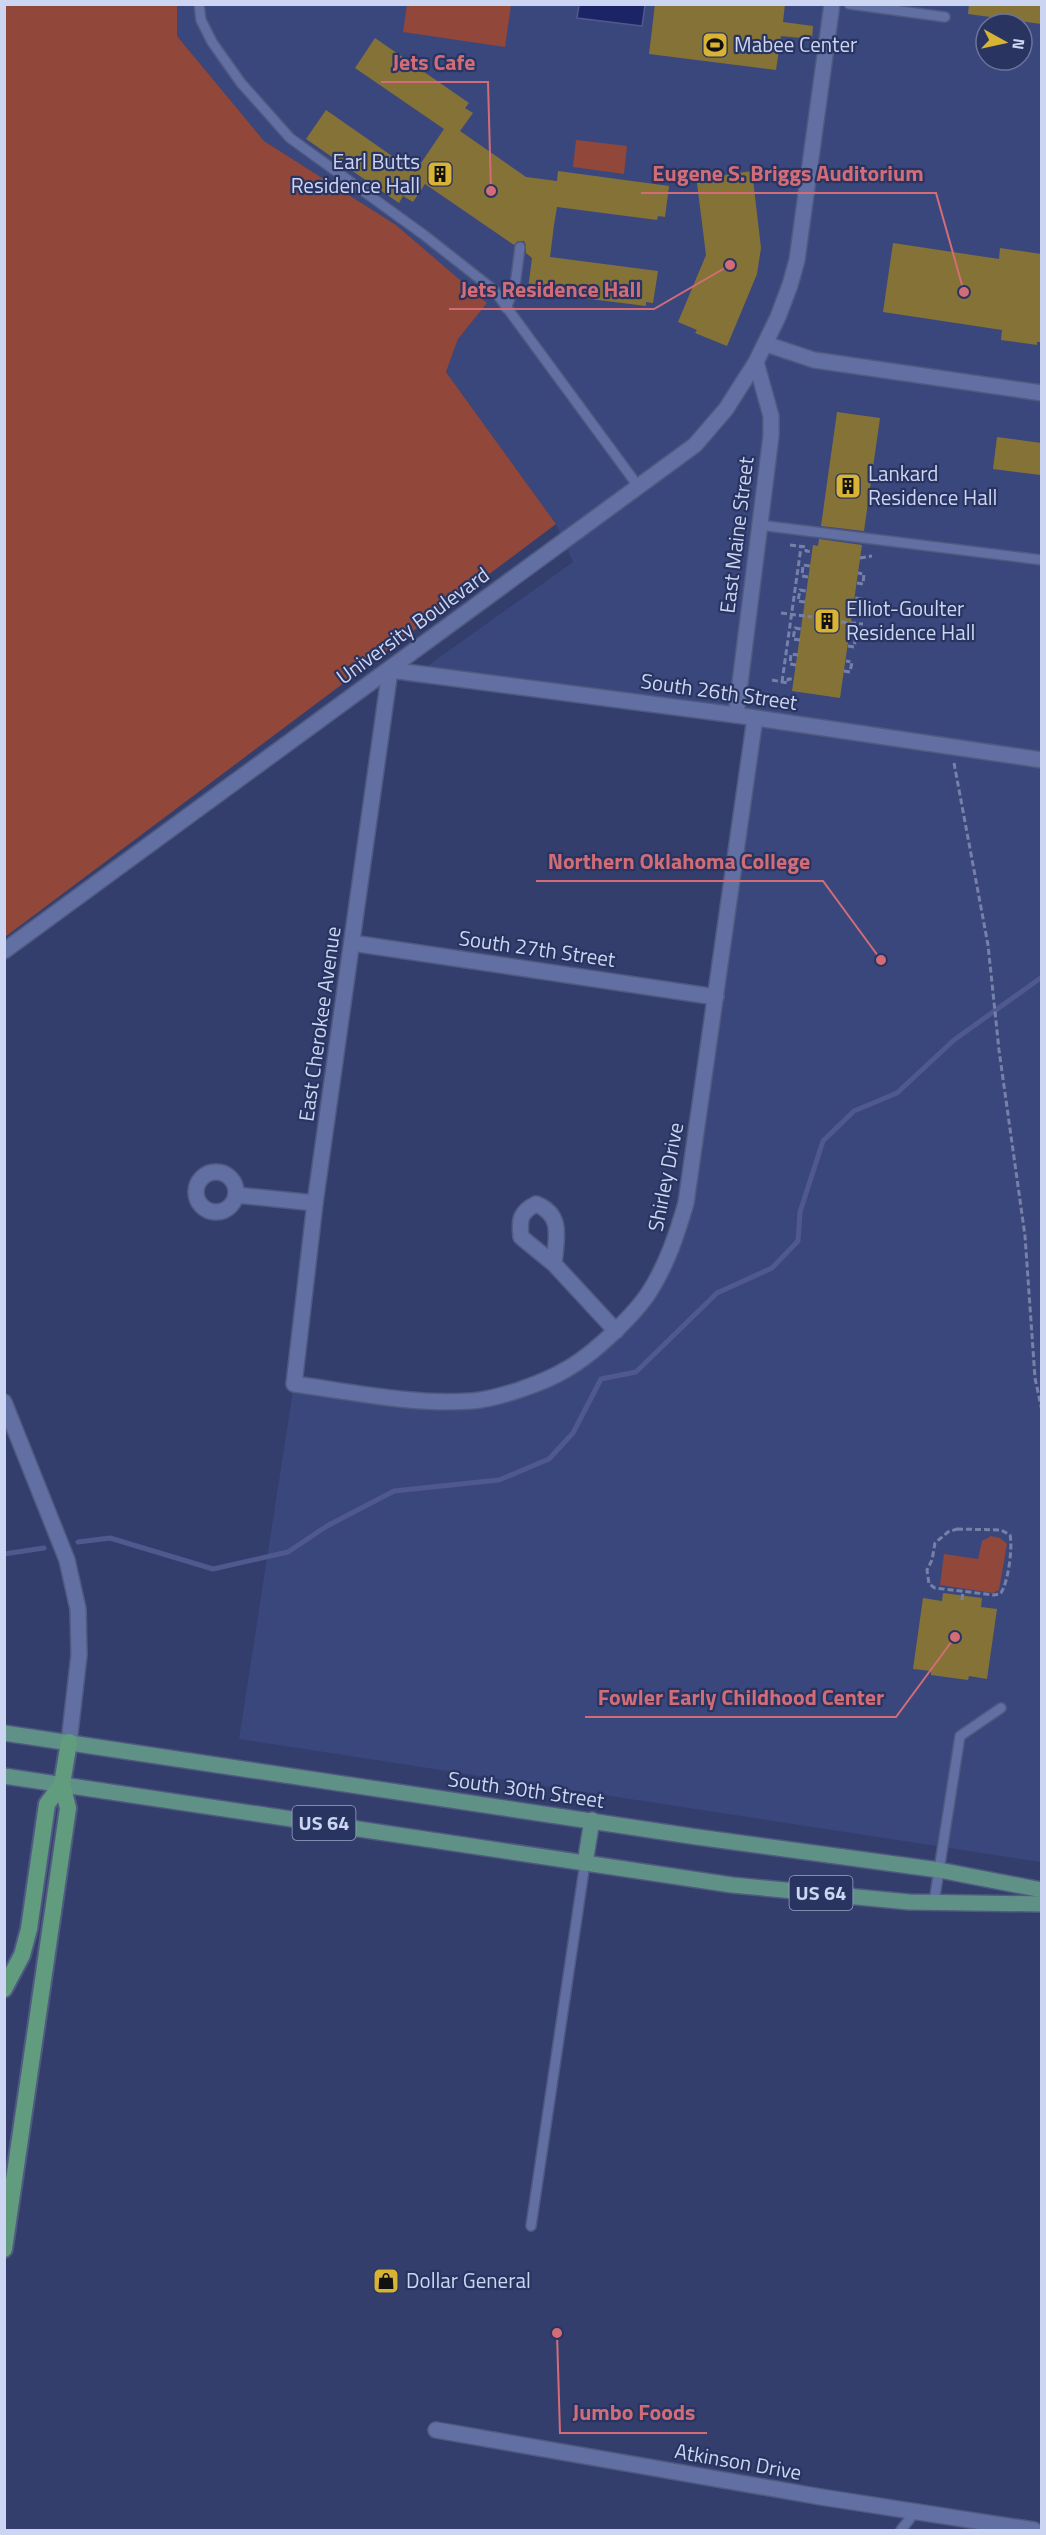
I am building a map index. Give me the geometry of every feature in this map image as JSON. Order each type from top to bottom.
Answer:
[{"type":"highway","points":[[4,2249],[68,1808],[62,1784],[69,1742]]},
{"type":"highway","points":[[4,1989],[18,1965],[27,1938],[47,1804],[62,1784]]},
{"type":"main road","name":"South 30th Street","points":[[4,1733],[697,1837],[939,1869],[1041,1890]]},
{"type":"main road","points":[[4,1776],[62,1784]]},
{"type":"main road","name":"US 64","points":[[62,1784],[732,1884],[934,1902],[1041,1904]]},
{"type":"main road","points":[[585,1863],[592,1820]]},
{"type":"street","name":"University Boulevard","points":[[4,951],[695,445],[726,409],[756,362],[766,344],[790,285],[798,249],[832,4]]},
{"type":"street","points":[[766,344],[813,360],[1041,393]]},
{"type":"street","name":"East Maine Street","points":[[736,715],[771,416],[756,362]]},
{"type":"street","name":"South 26th Street","points":[[390,670],[736,715],[1041,760]]},
{"type":"street","name":"East Cherokee Avenue","points":[[294,1384],[315,1203],[390,670]]},
{"type":"street","points":[[716,997],[755,718]]},
{"type":"street","name":"South 27th Street","points":[[352,943],[716,997]]},
{"type":"street","name":"Shirley Drive","points":[[294,1384],[430,1401],[474,1401],[526,1387],[568,1369],[616,1331],[649,1293],[674,1246],[686,1203],[716,997]]},
{"type":"street","points":[[236,1195],[315,1203]]},
{"type":"street","points":[[554,1264],[616,1331]]},
{"type":"street","points":[[4,1402],[67,1560],[78,1609],[79,1655],[69,1742]]},
{"type":"street","name":"Atkinson Drive","points":[[436,2430],[915,2512],[955,2524],[1034,2530]]},
{"type":"lane","points":[[199,4],[201,20],[212,42],[241,83],[290,138],[424,235],[494,290],[638,486]]},
{"type":"lane","points":[[849,4],[945,18]]},
{"type":"lane","points":[[506,308],[515,286],[520,247]]},
{"type":"lane","points":[[759,525],[1041,560]]},
{"type":"lane","points":[[934,1902],[960,1736],[1001,1708]]},
{"type":"lane","points":[[531,2226],[585,1863]]},
{"type":"lane","points":[[901,2530],[915,2512]]},
{"type":"path","points":[[790,545],[812,552]]},
{"type":"path","points":[[782,682],[788,658],[789,633],[801,547]]},
{"type":"path","points":[[860,558],[872,556]]},
{"type":"path","points":[[808,577],[802,576],[803,565],[810,566]]},
{"type":"path","points":[[798,570],[803,571]]},
{"type":"path","points":[[857,583],[863,584],[864,579],[864,574],[858,573]]},
{"type":"path","points":[[864,579],[869,579]]},
{"type":"path","points":[[805,602],[798,601],[800,591],[806,591]]},
{"type":"path","points":[[794,596],[799,596]]},
{"type":"path","points":[[853,609],[860,610],[863,604],[861,599],[855,598]]},
{"type":"path","points":[[781,613],[812,617]]},
{"type":"path","points":[[841,622],[863,624]]},
{"type":"path","points":[[800,640],[794,639],[794,634],[795,628],[801,629]]},
{"type":"path","points":[[789,633],[794,634]]},
{"type":"path","points":[[848,646],[854,647],[856,636],[849,635]]},
{"type":"path","points":[[855,642],[860,643]]},
{"type":"path","points":[[788,658],[791,654],[798,655]]},
{"type":"path","points":[[788,658],[790,664],[796,665]]},
{"type":"path","points":[[844,671],[850,672],[852,662],[846,661]]},
{"type":"path","points":[[851,667],[856,667]]},
{"type":"path","points":[[772,680],[788,682],[788,679],[794,679]]},
{"type":"path","points":[[950,747],[981,900],[994,986],[999,1050],[1025,1236],[1035,1378],[1041,1411]]},
{"type":"path","points":[[952,1530],[1007,1532],[1010,1535],[1011,1544],[1003,1591],[994,1596],[963,1592],[932,1587],[929,1584],[927,1570],[933,1560],[935,1543],[952,1530]]},
{"type":"path","points":[[962,1600],[963,1592]]},
{"type":"shaded area","points":[[5,4],[177,5],[177,36],[264,141],[396,225],[487,303],[458,339],[446,372],[556,524],[5,937]]},
{"type":"shaded area","points":[[177,4],[1041,5],[1041,1862],[239,1739],[294,1384],[430,1401],[526,1387],[616,1331],[674,1247],[755,718],[405,682],[573,562],[556,524],[446,372],[458,339],[487,303],[396,225],[264,141],[177,36]]},
{"type":"shaded area","points":[[407,5],[511,5],[505,47],[403,32]]},
{"type":"shaded area","points":[[579,5],[645,5],[642,26],[577,18]]},
{"type":"shaded area","points":[[576,140],[627,146],[624,174],[573,167]]},
{"type":"shaded area","points":[[991,1536],[1000,1538],[1007,1544],[999,1590],[993,1593],[940,1585],[944,1554],[978,1559],[982,1541]]},
{"type":"building","name":"Mabee Center","points":[[655,4],[785,4],[783,22],[813,26],[812,39],[781,36],[776,70],[649,54]]},
{"type":"building","points":[[969,4],[1041,4],[1041,24],[1034,23],[1034,12],[974,12],[974,15],[968,14]]},
{"type":"building","name":"Earl Butts Residence Hall","points":[[375,38],[469,103],[465,108],[473,113],[460,131],[526,177],[557,181],[558,171],[669,186],[665,217],[658,216],[657,220],[557,207],[554,225],[550,257],[658,271],[653,303],[646,302],[646,306],[542,293],[542,291],[528,289],[532,258],[526,253],[524,241],[518,241],[514,245],[425,184],[413,202],[403,196],[399,203],[306,139],[326,110],[415,172],[444,129],[355,68]]},
{"type":"building","points":[[752,171],[761,248],[757,274],[727,346],[695,333],[697,330],[678,322],[706,255],[697,183],[718,180],[717,176]]},
{"type":"building","points":[[893,243],[999,259],[1000,248],[1041,254],[1040,342],[1037,342],[1037,345],[1001,340],[1002,330],[883,312]]},
{"type":"building","name":"Lankard Residence Hall","points":[[837,412],[880,418],[864,531],[821,526]]},
{"type":"building","points":[[997,437],[1041,443],[1041,475],[993,469]]},
{"type":"building","name":"Elliot-Goulter Residence Hall","points":[[819,539],[862,545],[840,698],[792,691],[813,545],[818,546]]},
{"type":"building","points":[[943,1593],[982,1598],[981,1607],[997,1609],[987,1679],[969,1676],[968,1680],[931,1675],[931,1671],[913,1669],[923,1598],[942,1601]]},
{"type":"waterway","points":[[78,1542],[110,1538],[213,1569],[288,1552],[327,1526],[394,1491],[499,1480],[549,1459],[573,1433],[601,1379],[636,1372],[717,1293],[772,1268],[798,1241],[800,1212],[823,1141],[854,1111],[897,1093],[954,1040],[1042,977]]},
{"type":"waterway","points":[[4,1554],[44,1548]]},
{"type":"place","name":"Mabee Center","points":[[715,45]]},
{"type":"place","name":"Earl Butts Residence Hall","points":[[440,174]]},
{"type":"place","name":"Jets Cafe","points":[[491,191]]},
{"type":"place","name":"Jets Residence Hall","points":[[730,265]]},
{"type":"place","name":"Eugene S. Briggs Auditorium","points":[[964,292]]},
{"type":"place","name":"Lankard Residence Hall","points":[[848,486]]},
{"type":"place","name":"Elliot-Goulter Residence Hall","points":[[827,621]]},
{"type":"place","name":"Northern Oklahoma College","points":[[881,960]]},
{"type":"place","name":"Fowler Early Childhood Center","points":[[955,1637]]},
{"type":"place","name":"Dollar General","points":[[386,2281]]},
{"type":"place","name":"Jumbo Foods","points":[[557,2333]]}]
